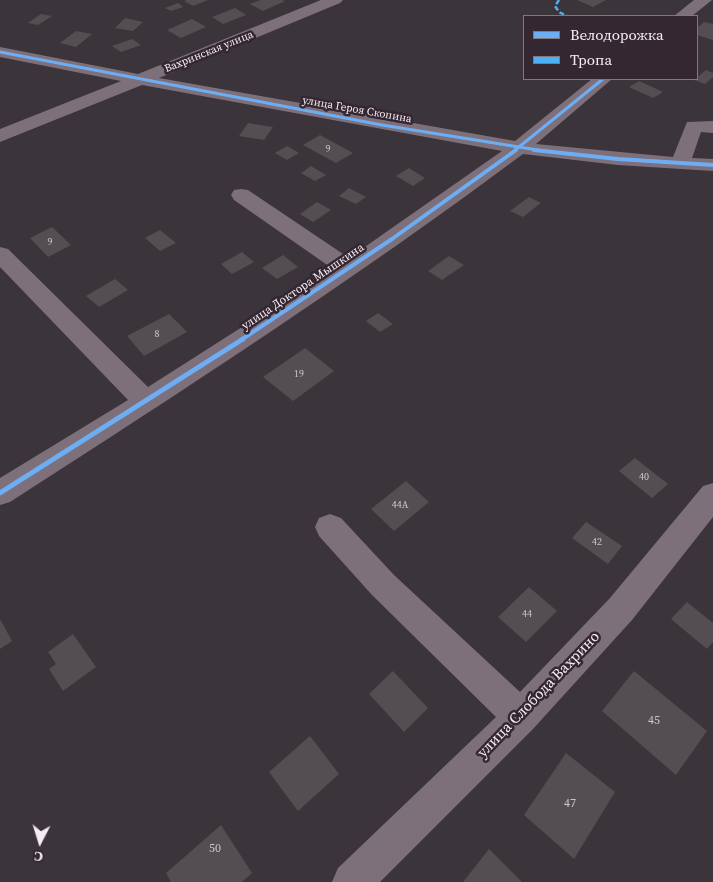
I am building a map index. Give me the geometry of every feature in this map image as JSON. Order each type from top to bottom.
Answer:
[{"type":"street","points":[[683,15],[704,0]]},
{"type":"street","name":"Вахринская улица","points":[[0,136],[140,80],[326,1]]},
{"type":"street","name":"улица Героя Скопина","points":[[0,52],[140,80],[456,138],[519,147],[680,164],[713,165]]},
{"type":"street","name":"улица Доктора Мышкина","points":[[0,493],[146,402],[350,270],[519,147],[602,80]]},
{"type":"street","points":[[680,164],[694,126],[713,127]]},
{"type":"street","points":[[241,195],[350,270]]},
{"type":"street","points":[[0,254],[146,402]]},
{"type":"street","name":"улица Слобода Вахрино","points":[[352,882],[520,717],[621,609],[713,495]]},
{"type":"street","points":[[330,527],[383,585],[520,717]]},
{"type":"building","points":[[208,0],[193,6],[184,1]]},
{"type":"building","points":[[261,0],[285,1],[263,11],[250,4]]},
{"type":"building","points":[[577,0],[606,0],[593,7]]},
{"type":"building","points":[[178,3],[183,7],[171,11],[165,8]]},
{"type":"building","points":[[235,8],[246,15],[223,24],[212,17]]},
{"type":"building","points":[[41,14],[52,16],[38,25],[28,23]]},
{"type":"building","points":[[125,18],[143,22],[133,31],[115,28]]},
{"type":"building","points":[[192,19],[206,27],[181,38],[167,30]]},
{"type":"building","points":[[704,22],[713,24],[713,40],[698,35],[698,27]]},
{"type":"building","points":[[76,31],[92,34],[76,47],[60,43]]},
{"type":"building","points":[[132,39],[141,45],[121,52],[112,46]]},
{"type":"building","points":[[706,70],[713,73],[713,77],[705,84],[694,80],[698,80],[698,77]]},
{"type":"building","points":[[639,81],[663,92],[653,98],[629,87]]},
{"type":"building","points":[[248,123],[273,127],[264,140],[239,136]]},
{"type":"building","points":[[320,135],[353,153],[336,163],[303,145]]},
{"type":"building","points":[[287,146],[299,153],[287,160],[275,153]]},
{"type":"building","points":[[311,166],[326,175],[315,181],[301,173]]},
{"type":"building","points":[[409,168],[425,178],[413,186],[396,176]]},
{"type":"building","points":[[349,188],[366,197],[356,204],[339,196]]},
{"type":"building","points":[[529,197],[541,203],[523,217],[510,211]]},
{"type":"building","points":[[317,202],[331,210],[313,222],[300,214]]},
{"type":"building","points":[[52,227],[71,245],[48,257],[30,238]]},
{"type":"building","points":[[160,230],[176,243],[160,251],[145,238]]},
{"type":"building","points":[[242,252],[254,262],[232,274],[221,264]]},
{"type":"building","points":[[283,255],[298,267],[277,279],[262,268]]},
{"type":"building","points":[[449,256],[464,265],[442,280],[428,271]]},
{"type":"building","points":[[115,279],[128,290],[99,307],[86,296]]},
{"type":"building","points":[[378,313],[393,324],[380,332],[366,321]]},
{"type":"building","points":[[169,314],[187,332],[144,356],[127,336]]},
{"type":"building","points":[[305,348],[334,371],[293,401],[263,377]]},
{"type":"building","points":[[635,458],[668,484],[652,498],[619,471]]},
{"type":"building","points":[[406,481],[429,502],[394,531],[371,509]]},
{"type":"building","points":[[586,522],[622,546],[608,564],[572,538]]},
{"type":"building","points":[[529,587],[557,611],[526,642],[498,617]]},
{"type":"building","points":[[687,602],[713,623],[713,642],[707,649],[671,619]]},
{"type":"building","points":[[0,619],[12,641],[0,649]]},
{"type":"building","points":[[73,634],[96,667],[63,691],[49,669],[56,664],[48,652]]},
{"type":"building","points":[[393,671],[428,708],[404,732],[369,694]]},
{"type":"building","points":[[634,671],[707,731],[676,775],[602,711]]},
{"type":"building","points":[[310,736],[339,774],[298,811],[269,772]]},
{"type":"building","points":[[566,753],[615,792],[574,859],[524,815]]},
{"type":"building","points":[[221,825],[252,873],[242,882],[171,882],[166,873]]},
{"type":"building","points":[[489,849],[522,882],[463,882]]},
{"type":"marked path","points":[[559,0],[555,6],[559,12],[565,15]]},
{"type":"cycle path","points":[[0,52],[476,141],[618,159],[713,165]]},
{"type":"cycle path","points":[[0,493],[328,283],[456,194],[550,123],[602,80]]}]
